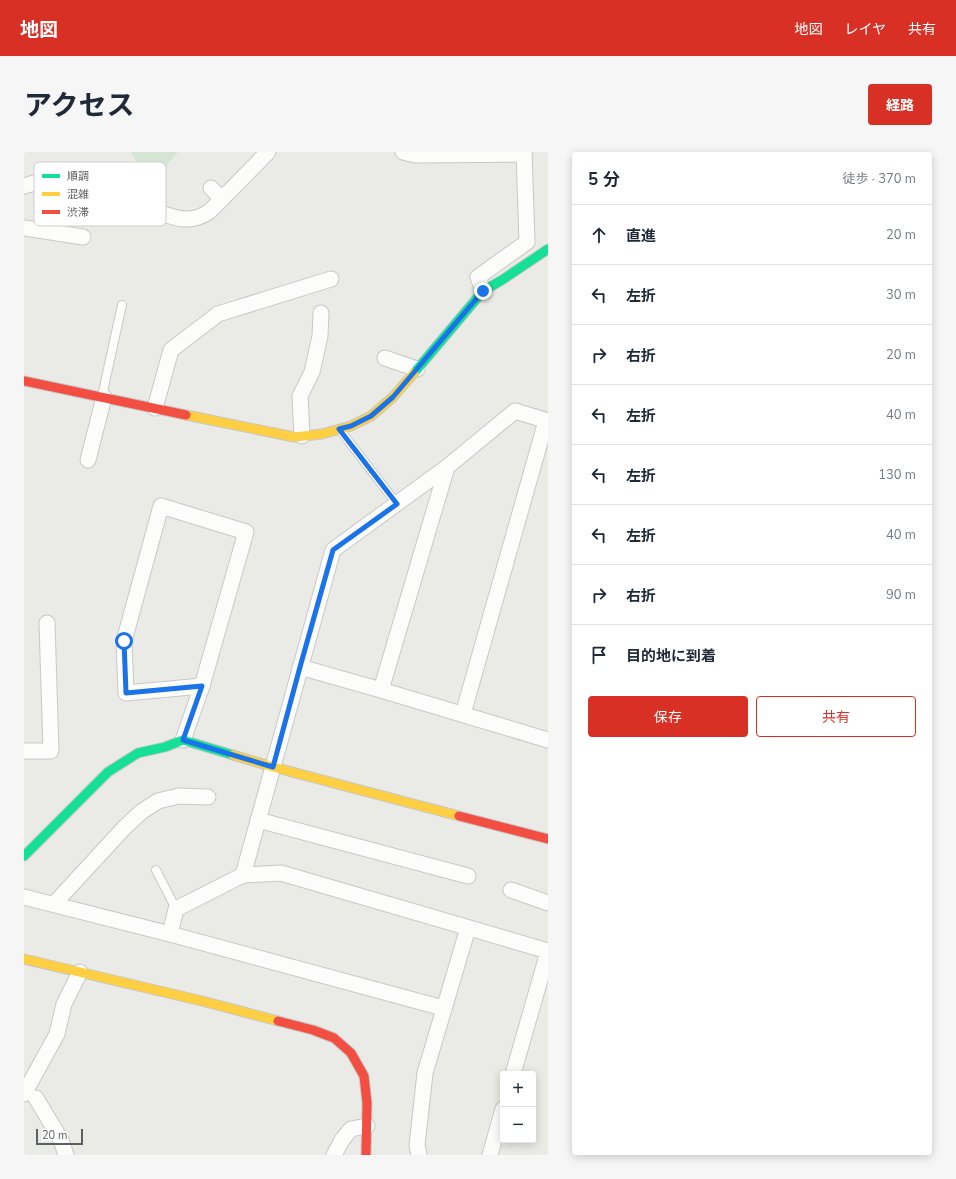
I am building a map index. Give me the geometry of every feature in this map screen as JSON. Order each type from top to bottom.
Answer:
[{"type":"street","points":[[166,214],[179,219],[202,217],[210,211],[268,152]]},
{"type":"street","points":[[404,152],[415,155],[524,153],[527,242],[478,277],[483,291]]},
{"type":"street","points":[[24,186],[34,183]]},
{"type":"street","points":[[211,188],[222,199]]},
{"type":"street","points":[[24,228],[83,237]]},
{"type":"street","points":[[24,381],[294,437],[322,434],[351,426],[371,416],[393,397],[483,291],[548,249]]},
{"type":"street","points":[[155,408],[171,350],[218,314],[331,279]]},
{"type":"street","points":[[302,436],[300,396],[312,372],[320,336],[320,313]]},
{"type":"street","points":[[385,358],[417,369]]},
{"type":"street","points":[[88,460],[103,397]]},
{"type":"street","points":[[242,875],[333,550],[447,467],[515,411],[547,421],[463,714]]},
{"type":"street","points":[[381,690],[447,467]]},
{"type":"street","points":[[183,740],[202,686],[246,532],[161,506],[124,641],[126,693],[202,686]]},
{"type":"street","points":[[24,751],[51,751],[47,623]]},
{"type":"street","points":[[300,667],[548,740]]},
{"type":"street","points":[[24,856],[108,772],[138,753],[165,747],[183,740],[273,767],[548,839]]},
{"type":"street","points":[[54,904],[108,845],[141,812],[158,801],[179,796],[208,797]]},
{"type":"street","points":[[258,820],[468,876]]},
{"type":"street","points":[[170,934],[176,909],[242,875],[281,872],[548,952],[514,1071]]},
{"type":"street","points":[[510,890],[548,903]]},
{"type":"street","points":[[24,897],[170,934],[443,1008]]},
{"type":"street","points":[[419,1155],[417,1145],[425,1073],[443,1008],[468,928]]},
{"type":"street","points":[[24,959],[209,1002],[313,1030],[334,1038],[351,1053],[364,1076],[367,1103],[366,1155]]},
{"type":"street","points":[[28,1095],[57,1034],[64,1004],[80,972]]},
{"type":"street","points":[[28,1095],[42,1100],[58,1113]]},
{"type":"street","points":[[28,1095],[62,1140],[66,1155]]},
{"type":"street","points":[[490,1155],[500,1120]]},
{"type":"street","points":[[334,1155],[342,1140],[351,1129],[367,1126]]},
{"type":"lane","points":[[103,397],[122,305]]},
{"type":"lane","points":[[339,429],[397,504]]},
{"type":"lane","points":[[156,870],[176,909]]},
{"type":"green space","points":[[131,152],[178,152],[166,166],[166,162],[137,162]]},
{"type":"traffic: fast","points":[[414,373],[483,291],[548,249]]},
{"type":"traffic: fast","points":[[24,856],[108,772],[138,753],[165,747],[183,740],[233,755]]},
{"type":"traffic: slow","points":[[186,415],[294,437],[322,434],[351,426],[371,416],[393,397],[414,373]]},
{"type":"traffic: slow","points":[[233,755],[459,816]]},
{"type":"traffic: slow","points":[[24,959],[202,1001],[278,1021]]},
{"type":"traffic: jam","points":[[24,381],[186,415]]},
{"type":"traffic: jam","points":[[459,816],[548,839]]},
{"type":"traffic: jam","points":[[278,1021],[313,1030],[334,1038],[351,1053],[364,1076],[367,1103],[366,1155]]},
{"type":"route","points":[[124,641],[126,693],[202,686],[183,740],[273,767],[333,550],[397,504],[339,429],[351,426],[371,416],[393,397],[483,291]]}]
